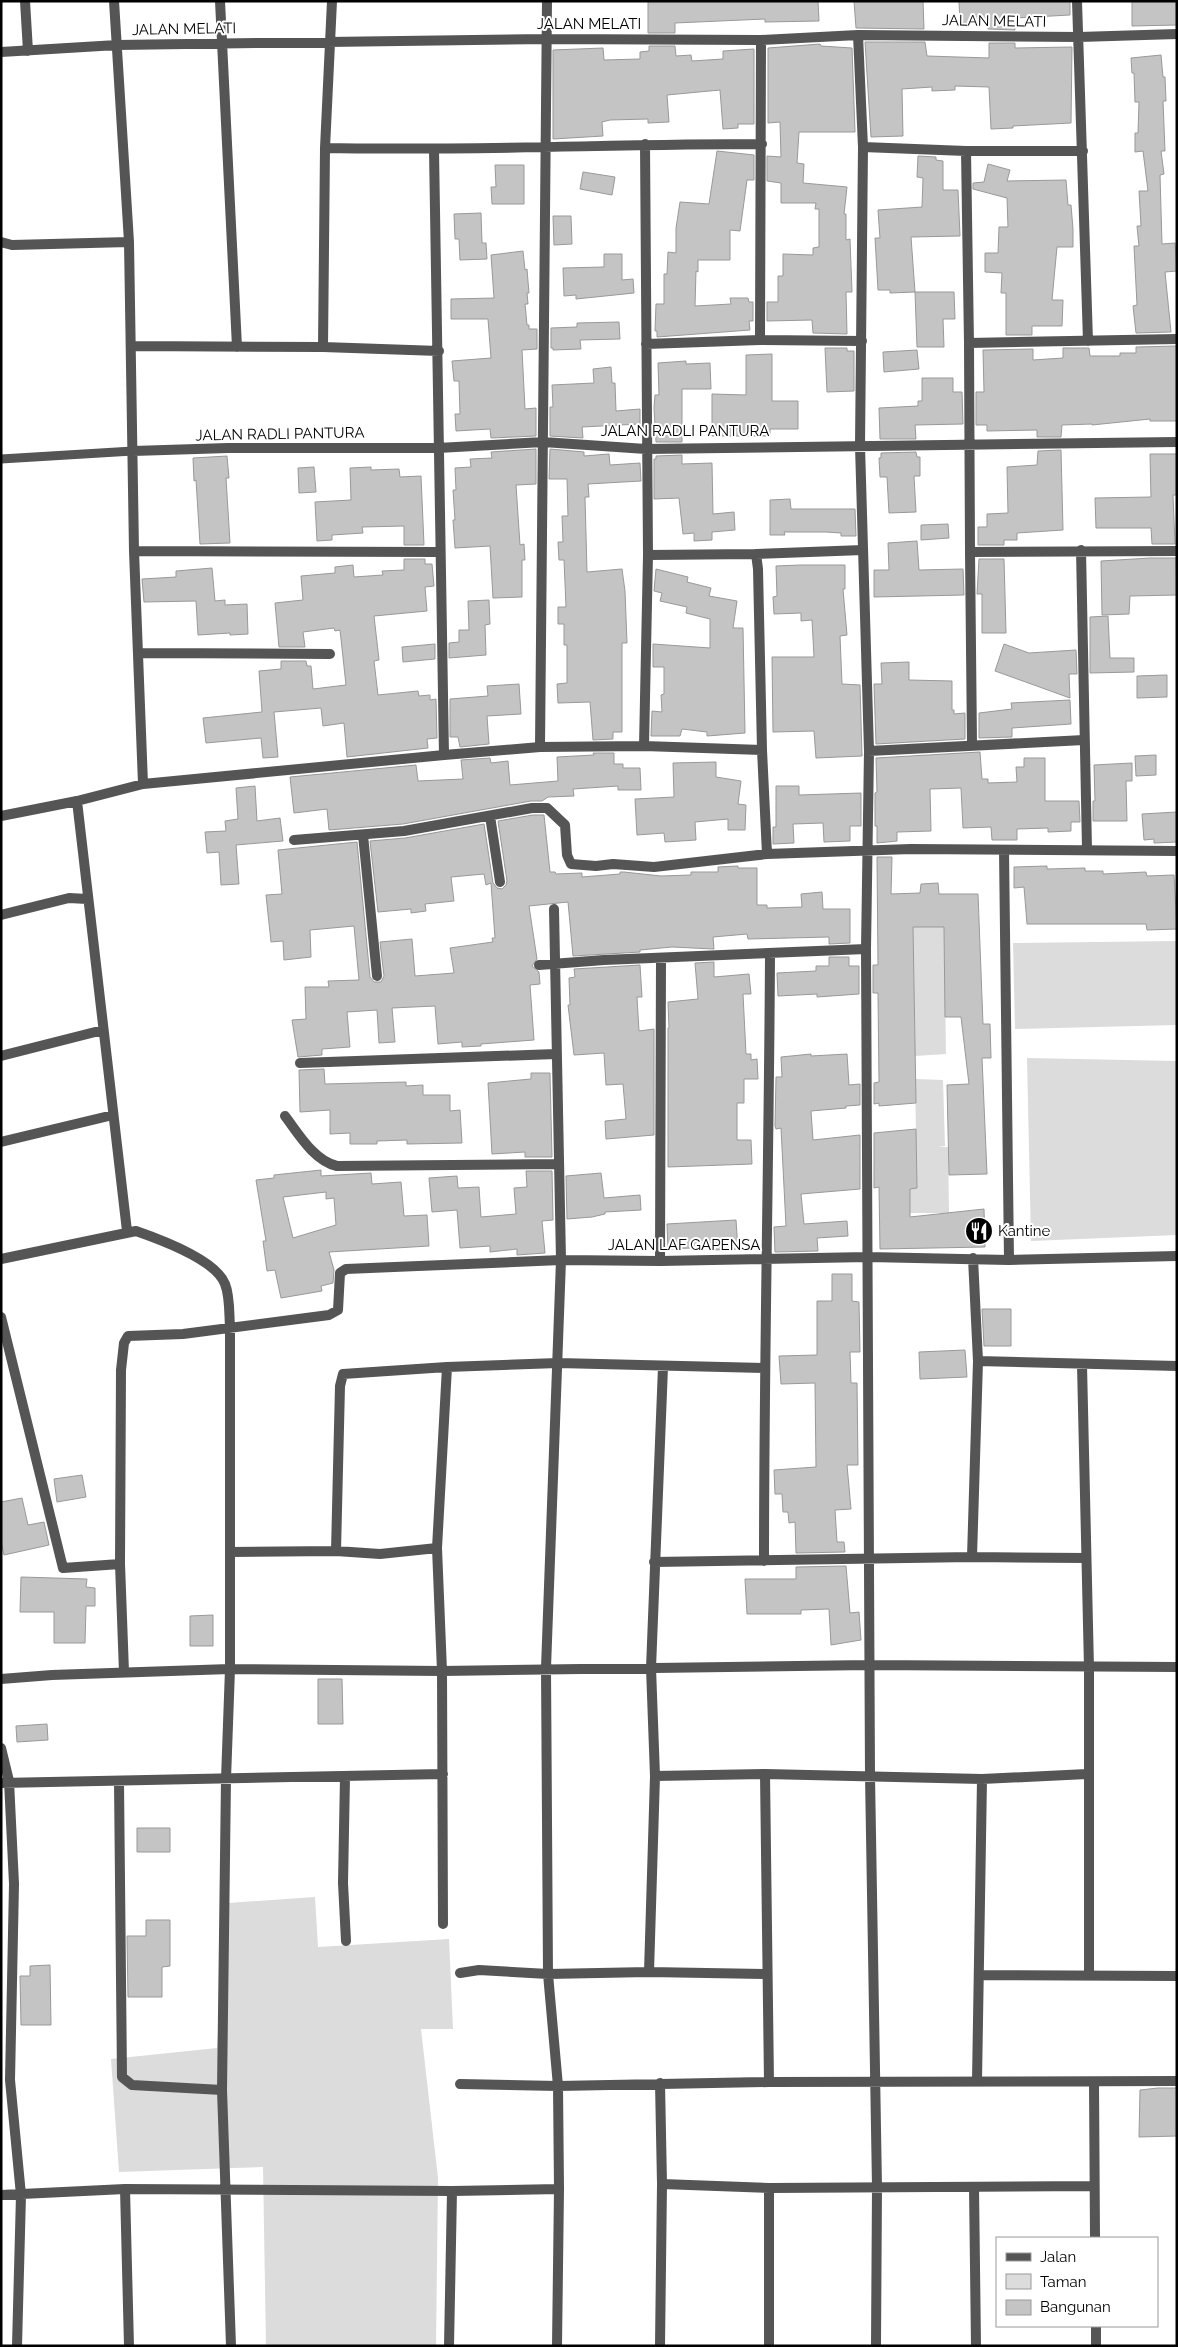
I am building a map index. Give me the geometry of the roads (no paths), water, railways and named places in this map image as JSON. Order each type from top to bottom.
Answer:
[{"type":"street","points":[[25,1],[28,51]]},
{"type":"street","points":[[114,1],[129,242],[134,551],[143,784]]},
{"type":"street","points":[[220,1],[237,347]]},
{"type":"street","points":[[323,347],[325,148],[332,1]]},
{"type":"street","points":[[540,747],[545,39],[547,1]]},
{"type":"street","points":[[1078,1],[1088,341]]},
{"type":"street","name":"JALAN MELATI","points":[[1,52],[117,45],[545,39],[761,40],[858,35],[1079,37],[1177,34]]},
{"type":"street","points":[[858,35],[863,147],[860,446],[869,751],[866,851],[869,1665],[877,2187],[876,2346]]},
{"type":"street","points":[[760,340],[761,40]]},
{"type":"street","points":[[325,148],[434,150],[645,144],[762,144]]},
{"type":"street","points":[[644,746],[648,555],[645,144]]},
{"type":"street","points":[[863,147],[966,151],[1083,151]]},
{"type":"street","points":[[434,150],[439,351],[439,552],[444,755]]},
{"type":"street","points":[[966,151],[972,744]]},
{"type":"street","points":[[1,242],[12,245],[129,242]]},
{"type":"street","points":[[969,343],[1177,339]]},
{"type":"street","points":[[646,344],[760,340],[862,341]]},
{"type":"street","points":[[131,346],[323,347],[439,351]]},
{"type":"street","name":"JALAN RADLI PANTURA","points":[[133,452],[228,448],[438,448],[543,442],[646,449],[1177,442]]},
{"type":"street","points":[[648,555],[756,554],[863,550]]},
{"type":"street","points":[[1081,550],[1087,849]]},
{"type":"street","points":[[134,551],[439,552]]},
{"type":"street","points":[[970,552],[1177,551]]},
{"type":"street","points":[[756,554],[767,854]]},
{"type":"street","points":[[139,653],[330,654]]},
{"type":"street","points":[[869,751],[972,744],[1084,740]]},
{"type":"street","points":[[1,816],[77,801],[143,784],[444,755],[540,747],[644,746],[762,750]]},
{"type":"street","points":[[77,801],[127,1231]]},
{"type":"street","points":[[294,840],[404,831],[532,808],[547,808],[565,825],[567,855],[571,864],[582,866],[613,864],[654,867],[767,854],[866,851],[1087,849],[1177,851]]},
{"type":"street","points":[[490,816],[500,882]]},
{"type":"street","points":[[363,835],[377,976]]},
{"type":"street","points":[[1004,850],[1009,1260]]},
{"type":"street","points":[[1,915],[68,898],[87,899]]},
{"type":"street","points":[[554,909],[561,1260],[546,1668],[548,1974],[558,2086],[557,2346]]},
{"type":"street","points":[[539,965],[604,960],[866,949]]},
{"type":"street","points":[[764,1561],[764,1368],[768,1259],[770,954]]},
{"type":"street","points":[[660,1261],[661,959]]},
{"type":"street","points":[[1,1056],[103,1030]]},
{"type":"street","points":[[300,1063],[556,1054]]},
{"type":"street","points":[[1,1142],[113,1115]]},
{"type":"street","points":[[285,1116],[313,1150],[328,1163],[337,1166],[559,1164]]},
{"type":"street","points":[[1,1259],[127,1231],[136,1231],[157,1239],[212,1266],[225,1284],[230,1327],[230,1669],[226,1778],[222,2090],[231,2346]]},
{"type":"street","name":"JALAN LAF GAPENSA","points":[[230,1327],[329,1316],[335,1313],[340,1306],[340,1273],[342,1270],[561,1260],[660,1261],[868,1257],[1009,1260],[1177,1256]]},
{"type":"street","points":[[972,1557],[978,1361],[973,1258]]},
{"type":"street","points":[[1,1317],[63,1568],[120,1564]]},
{"type":"street","points":[[124,1672],[120,1564],[121,1370],[124,1343],[128,1336],[183,1334],[230,1327]]},
{"type":"street","points":[[978,1361],[1177,1366]]},
{"type":"street","points":[[336,1552],[340,1386],[343,1374],[447,1367],[558,1364],[764,1368]]},
{"type":"street","points":[[1082,1365],[1089,1668],[1087,1774],[1089,1974]]},
{"type":"street","points":[[443,1924],[442,1670],[437,1548],[447,1367]]},
{"type":"street","points":[[649,1972],[655,1776],[651,1668],[663,1367]]},
{"type":"street","points":[[230,1552],[380,1554],[437,1548]]},
{"type":"street","points":[[654,1562],[972,1557],[1086,1558]]},
{"type":"street","points":[[1,1679],[124,1672],[230,1669],[442,1670],[869,1665],[1089,1668],[1177,1667]]},
{"type":"street","points":[[1,1748],[14,1884],[6,2080],[21,2194],[17,2346]]},
{"type":"street","points":[[5,1782],[119,1782],[443,1774]]},
{"type":"street","points":[[655,1776],[765,1774],[982,1779],[1087,1774]]},
{"type":"street","points":[[765,1774],[769,2082]]},
{"type":"street","points":[[345,1777],[343,1866],[346,1941]]},
{"type":"street","points":[[977,2081],[982,1779]]},
{"type":"street","points":[[119,1782],[122,2077],[132,2085],[222,2090]]},
{"type":"street","points":[[460,1973],[479,1970],[548,1974],[649,1972],[767,1974]]},
{"type":"street","points":[[980,1975],[1089,1974],[1177,1976]]},
{"type":"street","points":[[460,2084],[558,2086],[769,2082],[1177,2081]]},
{"type":"street","points":[[1094,2082],[1095,2237]]},
{"type":"street","points":[[660,2083],[662,2184],[660,2346]]},
{"type":"street","points":[[662,2184],[769,2188],[1094,2186]]},
{"type":"street","points":[[974,2187],[976,2346]]},
{"type":"street","points":[[769,2188],[769,2346]]},
{"type":"street","points":[[1,2195],[125,2189],[452,2191],[559,2189]]},
{"type":"street","points":[[125,2189],[129,2346]]},
{"type":"street","points":[[449,2346],[452,2191]]},
{"type":"street","points":[[1096,2327],[1096,2346]]},
{"type":"lane","points":[[1,459],[133,452]]},
{"type":"place","name":"Kantine","points":[[979,1231]]}]
